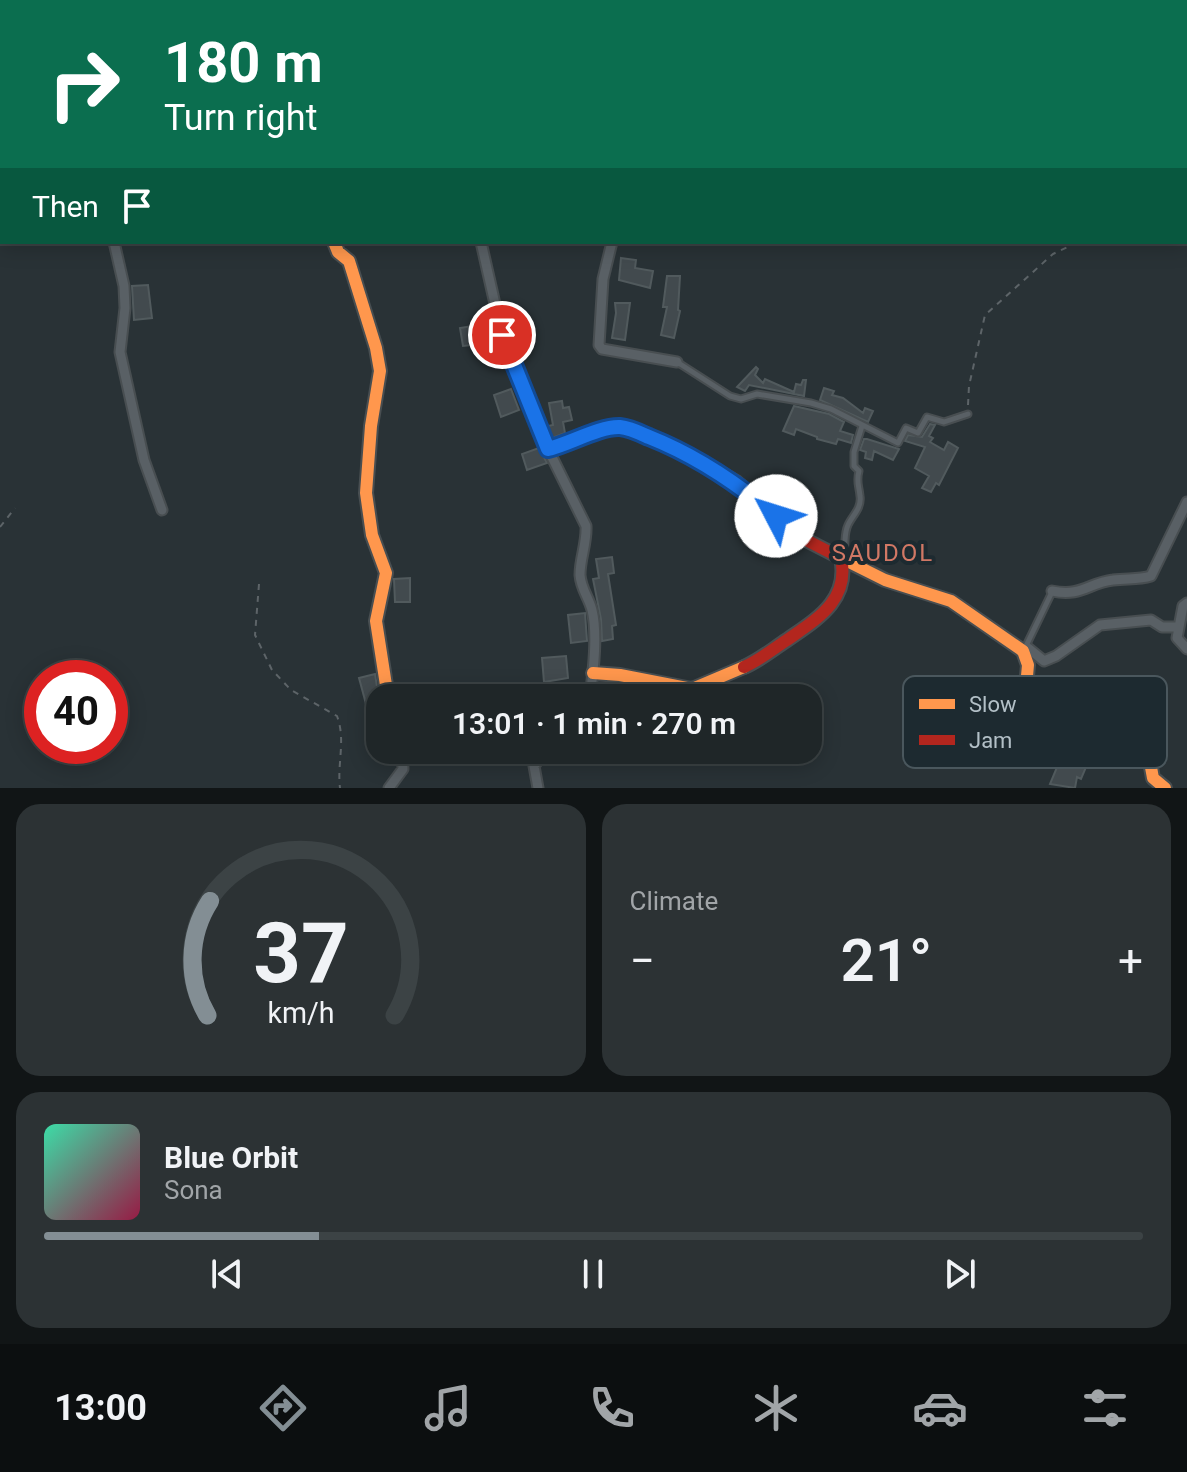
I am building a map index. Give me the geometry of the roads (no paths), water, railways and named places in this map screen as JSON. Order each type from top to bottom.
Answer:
[{"type":"street","points":[[114,244],[124,286],[120,352],[144,460],[162,510]]},
{"type":"street","points":[[335,244],[338,252],[349,261],[380,371],[371,426],[366,493],[372,535],[386,573],[376,621],[386,684]]},
{"type":"street","points":[[481,244],[502,335],[548,449],[586,526],[580,575],[583,592],[593,612],[592,684]]},
{"type":"street","points":[[612,244],[603,279],[599,345],[602,349],[646,354],[677,362]]},
{"type":"street","points":[[548,449],[608,428],[620,427],[694,458],[736,482],[806,540],[885,580],[951,601],[1023,651],[1028,665],[1027,676]]},
{"type":"street","points":[[1052,591],[1069,594],[1111,580],[1134,581],[1151,576],[1187,502]]},
{"type":"street","points":[[593,673],[692,689],[751,664],[826,613],[837,598],[844,572],[841,558]]},
{"type":"street","points":[[1187,603],[1183,606],[1177,638],[1187,649]]},
{"type":"street","points":[[1023,651],[1028,648],[1044,661],[1100,625],[1151,620],[1162,627],[1179,627]]},
{"type":"street","points":[[389,788],[403,769],[403,764]]},
{"type":"street","points":[[536,764],[538,788]]},
{"type":"street","points":[[1151,768],[1153,778],[1165,788]]},
{"type":"lane","points":[[677,362],[730,396],[741,399],[757,394],[811,403],[831,409],[898,443],[906,428],[918,433],[927,417],[944,422],[968,414]]},
{"type":"lane","points":[[841,558],[847,546],[848,525],[856,515],[861,497],[856,486],[859,471],[854,466],[853,458],[862,426]]},
{"type":"lane","points":[[1023,651],[1052,591]]},
{"type":"district","name":"SAUDOL","points":[[883,553]]}]
